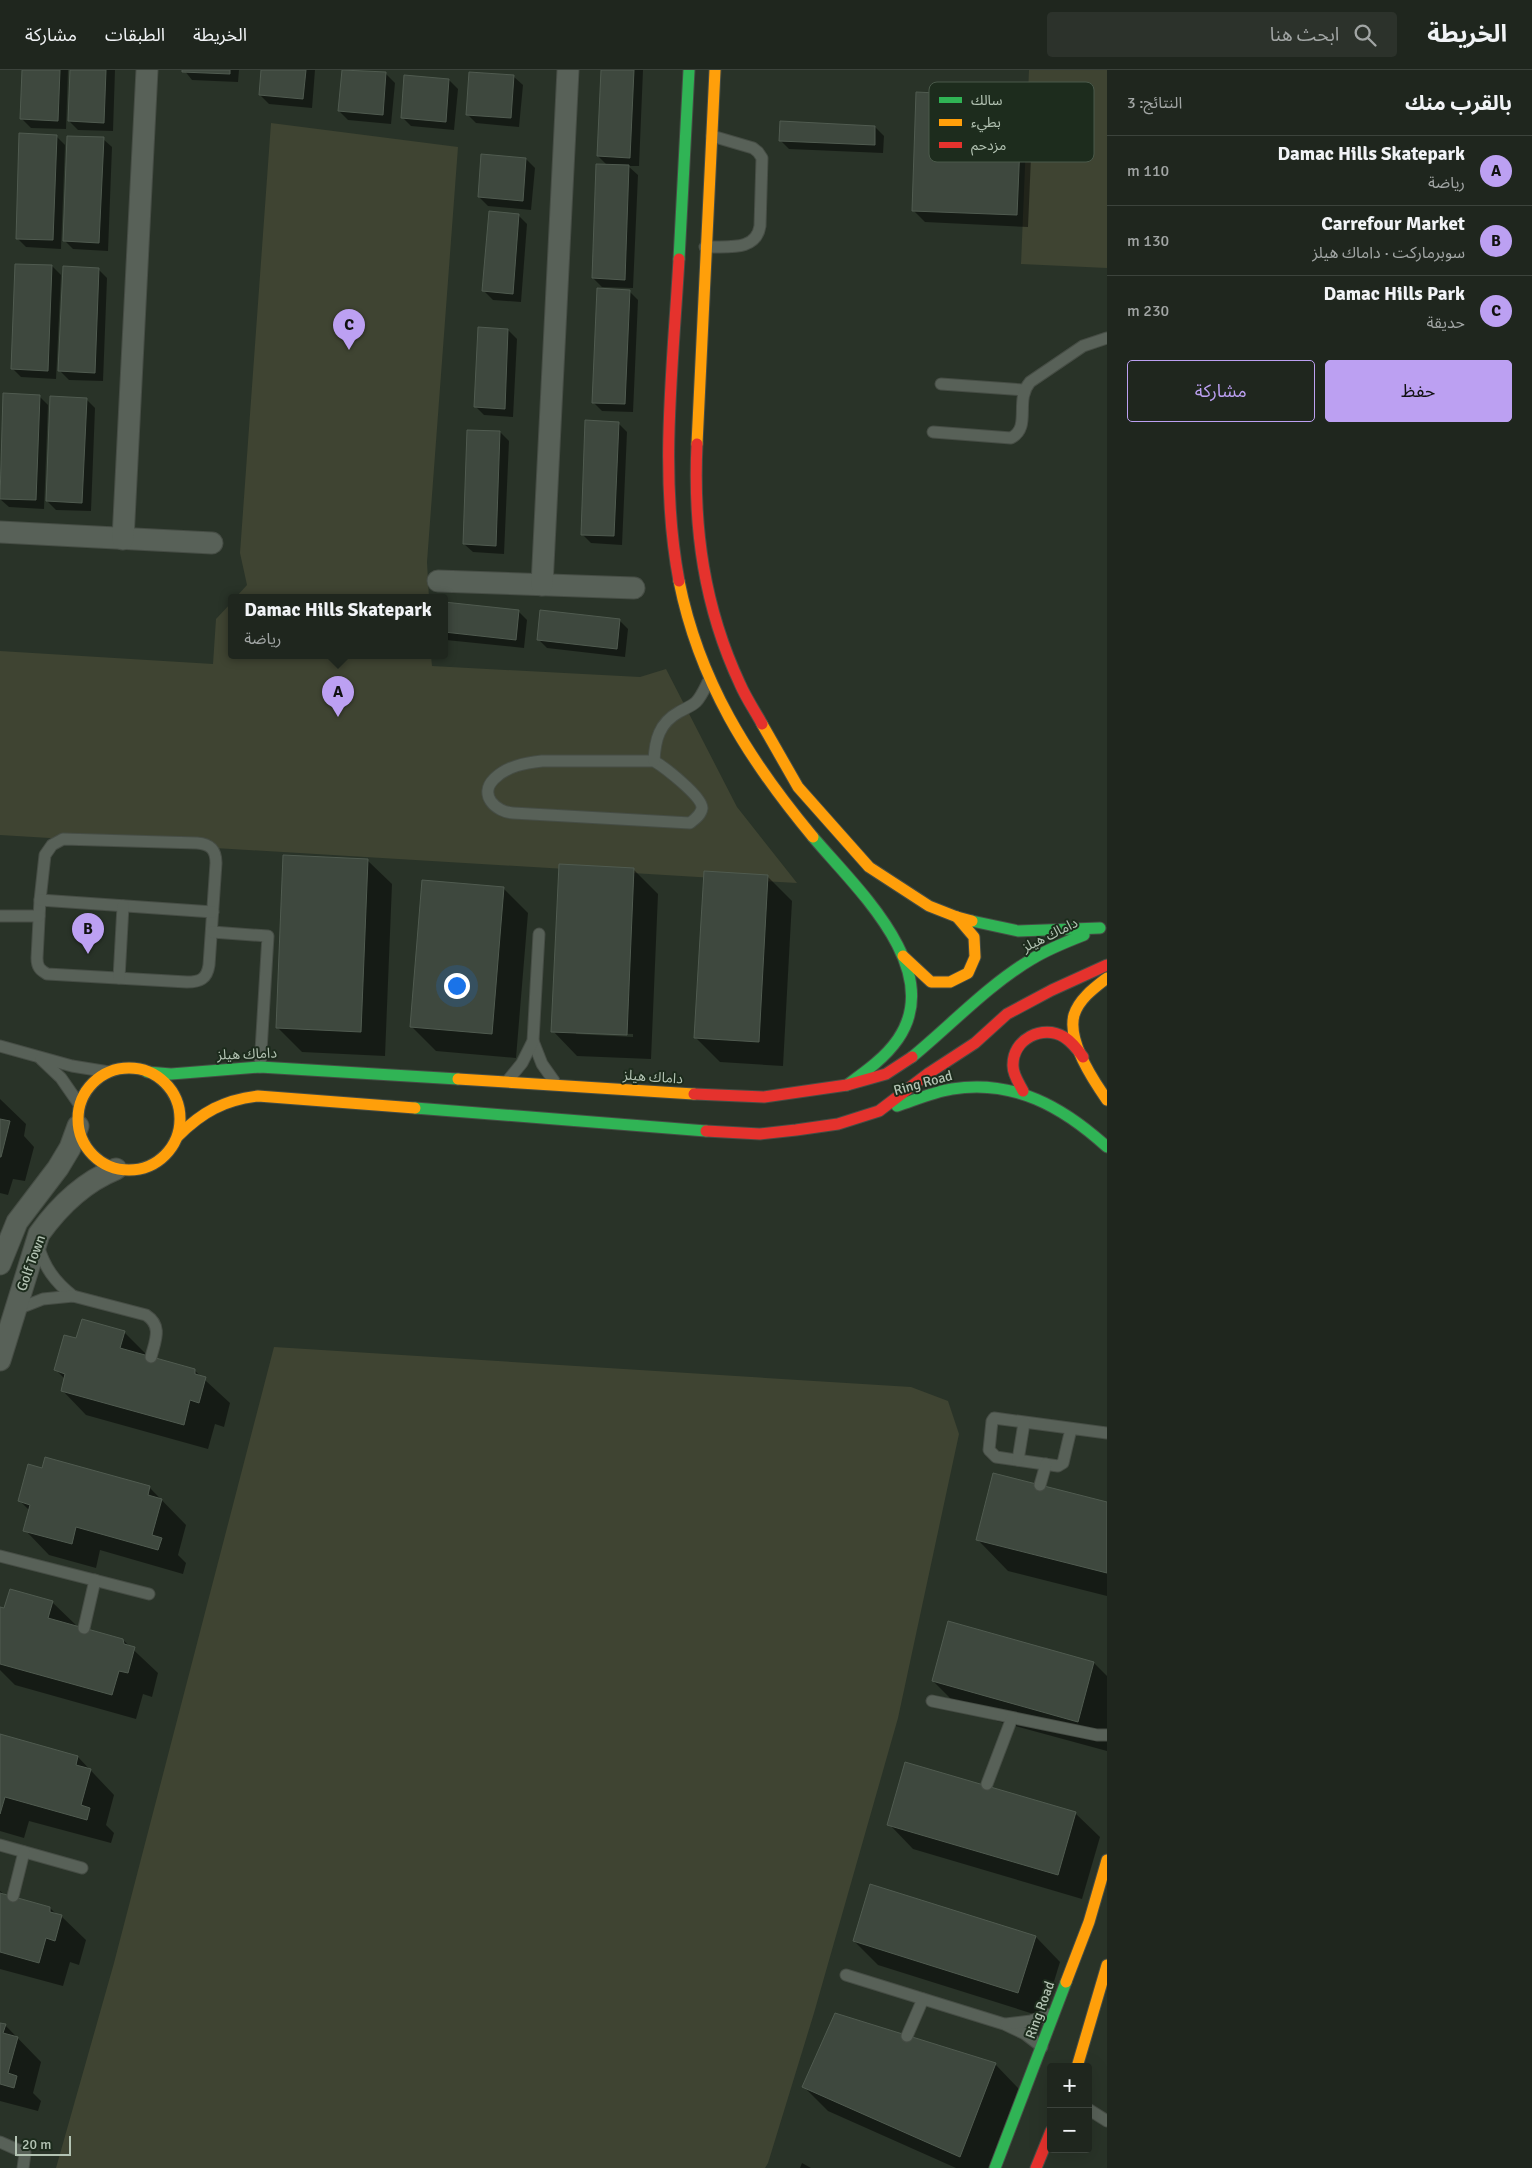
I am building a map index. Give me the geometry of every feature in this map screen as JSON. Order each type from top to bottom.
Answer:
[{"type":"street","points":[[123,539],[147,70]]},
{"type":"street","points":[[542,585],[568,70]]},
{"type":"street","points":[[689,70],[668,469],[671,529],[680,587],[696,644],[710,678],[726,713],[748,752],[783,800],[892,932],[909,972],[913,1005],[906,1026],[893,1048],[880,1061],[847,1086]]},
{"type":"street","points":[[714,70],[696,458],[696,516],[704,574],[718,630],[740,685],[798,787],[869,867],[929,906],[957,917],[1018,931],[1104,926]]},
{"type":"street","points":[[0,532],[212,544]]},
{"type":"street","points":[[438,581],[634,588]]},
{"type":"street","points":[[903,956],[931,982],[950,982],[968,973],[975,957],[974,937],[957,917]]},
{"type":"street","name":"داماك هيلز","points":[[147,1072],[171,1074],[260,1067],[755,1097],[847,1086],[886,1074],[913,1056],[979,999],[1030,960],[1050,949],[1104,926]]},
{"type":"street","points":[[178,1136],[180,1116],[175,1098],[164,1082],[147,1072],[135,1068],[122,1068],[109,1072],[96,1080],[86,1091],[80,1104],[78,1126],[82,1140],[90,1153],[102,1163],[116,1169],[128,1170],[141,1169],[164,1157],[178,1136],[194,1119],[213,1106],[234,1098],[258,1096],[760,1134],[838,1124],[879,1111],[930,1073],[975,1043],[1007,1014],[1052,990],[1107,965]]},
{"type":"street","points":[[1107,978],[1091,990],[1079,1007],[1073,1023],[1076,1040],[1083,1057],[1098,1088],[1107,1100]]},
{"type":"street","points":[[1023,1091],[1014,1073],[1013,1062],[1021,1043],[1029,1036],[1039,1032],[1060,1034],[1072,1043],[1083,1057]]},
{"type":"street","name":"Ring Road","points":[[879,1111],[951,1089],[984,1086],[1023,1091],[1061,1109],[1107,1147]]},
{"type":"street","name":"Golf Town","points":[[0,1264],[17,1222],[58,1168],[70,1148],[78,1126]]},
{"type":"street","name":"Golf Town","points":[[0,1360],[36,1241],[50,1219],[66,1202],[96,1177],[116,1169]]},
{"type":"street","name":"Ring Road","points":[[997,2163],[1043,2047],[1089,1922],[1107,1860]]},
{"type":"street","points":[[1078,2063],[1107,1965]]},
{"type":"street","points":[[1036,2168],[1047,2141]]},
{"type":"street","points":[[997,2163],[1010,2165]]},
{"type":"lane","points":[[706,247],[746,245],[754,241],[759,234],[763,165],[758,152],[742,144],[712,136]]},
{"type":"lane","points":[[933,432],[1011,438],[1018,434],[1022,428],[1024,390],[1036,377],[1083,346],[1107,338]]},
{"type":"lane","points":[[941,384],[1024,390]]},
{"type":"lane","points":[[654,761],[655,743],[659,731],[676,713],[696,703],[710,678]]},
{"type":"lane","points":[[696,703],[711,706],[726,713]]},
{"type":"lane","points":[[654,761],[700,800],[702,808],[698,818],[690,823],[685,823],[504,813],[496,808],[488,794],[489,787],[494,779],[508,769],[526,763],[654,761]]},
{"type":"lane","points":[[63,839],[206,843],[216,855],[213,912],[208,973],[204,979],[196,982],[47,974],[41,971],[37,965],[40,900],[45,855],[52,845],[63,839]]},
{"type":"lane","points":[[40,900],[213,912]]},
{"type":"lane","points":[[119,978],[123,906]]},
{"type":"lane","points":[[0,916],[39,916]]},
{"type":"lane","points":[[212,932],[268,936],[260,1067]]},
{"type":"lane","points":[[506,1082],[522,1063],[533,1041],[539,934]]},
{"type":"lane","points":[[533,1041],[542,1064],[557,1085]]},
{"type":"lane","points":[[0,1046],[72,1066],[109,1072]]},
{"type":"lane","points":[[38,1056],[61,1078],[80,1104]]},
{"type":"lane","points":[[36,1241],[41,1258],[49,1273],[73,1296]]},
{"type":"lane","points":[[14,1310],[43,1299],[73,1296],[146,1315],[155,1322],[157,1332],[151,1357]]},
{"type":"lane","points":[[1071,1429],[1063,1462],[1058,1466],[996,1457],[989,1450],[988,1445],[994,1418],[1107,1433]]},
{"type":"lane","points":[[1018,1460],[1024,1423]]},
{"type":"lane","points":[[1040,1485],[1046,1464]]},
{"type":"lane","points":[[0,1556],[150,1594]]},
{"type":"lane","points":[[84,1628],[95,1580]]},
{"type":"lane","points":[[932,1701],[1102,1735],[1107,1744]]},
{"type":"lane","points":[[987,1784],[1012,1718]]},
{"type":"lane","points":[[0,1845],[82,1868]]},
{"type":"lane","points":[[13,1896],[24,1852]]},
{"type":"lane","points":[[846,1975],[1004,2024],[1024,2034],[1043,2047]]},
{"type":"lane","points":[[907,2036],[922,1998]]},
{"type":"lane","points":[[1004,2024],[1031,2020],[1056,2012]]},
{"type":"lane","points":[[1092,2112],[1107,2121]]},
{"type":"lane","points":[[0,2142],[25,2153],[23,2168]]},
{"type":"green space","points":[[1029,70],[1107,70],[1107,268],[1021,264],[1025,162],[1094,162],[1094,82],[1029,82]]},
{"type":"green space","points":[[271,123],[458,147],[427,562],[429,594],[239,594],[247,585],[240,553]]},
{"type":"green space","points":[[228,606],[228,659],[431,659],[432,666],[640,677],[666,669],[737,807],[797,883],[0,835],[0,651],[213,664],[216,619]]},
{"type":"green space","points":[[274,1347],[911,1387],[948,1401],[959,1434],[898,1718],[814,2013],[765,2168],[56,2168],[114,1963]]},
{"type":"building","points":[[22,70],[60,70],[58,121],[20,119]]},
{"type":"building","points":[[70,70],[106,70],[104,123],[68,121]]},
{"type":"building","points":[[182,70],[230,70],[230,74],[182,72]]},
{"type":"building","points":[[261,70],[306,70],[303,99],[259,95]]},
{"type":"building","points":[[342,70],[386,72],[383,115],[338,111]]},
{"type":"building","points":[[601,70],[634,70],[630,158],[597,156]]},
{"type":"building","points":[[469,72],[514,75],[511,118],[466,115]]},
{"type":"building","points":[[404,75],[449,79],[446,122],[401,118]]},
{"type":"building","points":[[916,92],[929,93],[929,162],[1019,162],[1017,215],[912,211]]},
{"type":"building","points":[[780,121],[875,126],[875,145],[779,141]]},
{"type":"building","points":[[19,133],[57,135],[53,240],[16,239]]},
{"type":"building","points":[[67,136],[104,137],[99,243],[63,241]]},
{"type":"building","points":[[481,154],[526,158],[523,201],[478,197]]},
{"type":"building","points":[[596,164],[629,165],[625,280],[592,278]]},
{"type":"building","points":[[489,211],[519,214],[513,294],[482,291]]},
{"type":"building","points":[[15,264],[52,265],[48,371],[11,369]]},
{"type":"building","points":[[63,266],[99,268],[95,373],[58,371]]},
{"type":"building","points":[[597,288],[630,290],[625,404],[592,403]]},
{"type":"building","points":[[478,327],[508,329],[505,409],[474,407]]},
{"type":"building","points":[[3,393],[40,395],[36,500],[0,499]]},
{"type":"building","points":[[50,396],[87,398],[82,503],[46,501]]},
{"type":"building","points":[[585,420],[619,422],[614,536],[581,535]]},
{"type":"building","points":[[467,430],[500,431],[496,546],[463,544]]},
{"type":"building","points":[[448,602],[519,610],[516,640],[448,632]]},
{"type":"building","points":[[540,610],[620,619],[617,649],[537,640]]},
{"type":"building","points":[[283,855],[368,859],[361,1032],[276,1028]]},
{"type":"building","points":[[559,864],[634,868],[627,1035],[551,1032]]},
{"type":"building","points":[[704,871],[768,875],[759,1042],[694,1038]]},
{"type":"building","points":[[422,880],[504,887],[492,1034],[410,1027]]},
{"type":"building","points":[[0,1119],[10,1121],[1,1157],[0,1157]]},
{"type":"building","points":[[82,1319],[125,1331],[120,1348],[195,1369],[195,1374],[206,1377],[199,1403],[190,1400],[184,1425],[61,1391],[65,1374],[54,1370],[64,1335],[76,1338]]},
{"type":"building","points":[[45,1457],[150,1486],[148,1495],[162,1499],[152,1535],[162,1538],[158,1550],[76,1527],[72,1544],[23,1531],[30,1505],[18,1501],[28,1464],[42,1468]]},
{"type":"building","points":[[993,1473],[1107,1502],[1107,1573],[976,1540]]},
{"type":"building","points":[[10,1589],[53,1601],[48,1618],[123,1639],[124,1644],[135,1647],[128,1673],[119,1671],[112,1695],[0,1664],[0,1607],[4,1608]]},
{"type":"building","points":[[948,1621],[1094,1662],[1078,1722],[932,1681]]},
{"type":"building","points":[[0,1734],[78,1756],[76,1765],[91,1769],[81,1805],[90,1808],[87,1820],[5,1797],[0,1814]]},
{"type":"building","points":[[905,1762],[1076,1812],[1058,1875],[887,1825]]},
{"type":"building","points":[[870,1884],[1036,1936],[1018,1993],[853,1941]]},
{"type":"building","points":[[0,1893],[50,1907],[50,1912],[62,1915],[55,1941],[46,1938],[39,1963],[0,1952]]},
{"type":"building","points":[[835,2013],[996,2063],[960,2157],[802,2087]]},
{"type":"building","points":[[0,2023],[6,2024],[3,2033],[18,2037],[8,2073],[17,2076],[14,2088],[0,2084]]},
{"type":"traffic: fast","points":[[679,259],[689,70]]},
{"type":"traffic: fast","points":[[813,837],[871,904],[889,930],[903,958],[911,985],[910,1012],[898,1039],[868,1070],[847,1085]]},
{"type":"traffic: fast","points":[[972,921],[1018,931],[1100,928]]},
{"type":"traffic: fast","points":[[912,1057],[985,993],[1016,969],[1044,952],[1084,935]]},
{"type":"traffic: fast","points":[[147,1072],[171,1074],[260,1067],[458,1079]]},
{"type":"traffic: fast","points":[[897,1106],[952,1089],[975,1087],[1017,1092],[1055,1108],[1107,1147]]},
{"type":"traffic: fast","points":[[415,1108],[706,1131]]},
{"type":"traffic: fast","points":[[995,2168],[1066,1982]]},
{"type":"traffic: slow","points":[[697,444],[715,70]]},
{"type":"traffic: slow","points":[[679,581],[699,652],[729,717],[767,778],[813,837]]},
{"type":"traffic: slow","points":[[762,724],[798,787],[869,867],[929,906],[972,921]]},
{"type":"traffic: slow","points":[[903,956],[931,982],[950,982],[968,973],[975,957],[974,937],[957,917]]},
{"type":"traffic: slow","points":[[1107,978],[1079,1004],[1074,1015],[1073,1025],[1074,1036],[1083,1060],[1107,1100]]},
{"type":"traffic: slow","points":[[129,1068],[149,1072],[165,1083],[176,1099],[180,1119],[176,1139],[165,1155],[149,1166],[129,1170],[109,1166],[93,1155],[82,1139],[78,1119],[82,1099],[93,1083],[109,1072],[129,1068]]},
{"type":"traffic: slow","points":[[458,1079],[694,1094]]},
{"type":"traffic: slow","points":[[178,1136],[196,1120],[214,1108],[258,1096],[415,1108]]},
{"type":"traffic: slow","points":[[1066,1982],[1089,1922],[1107,1860]]},
{"type":"traffic: slow","points":[[1078,2063],[1107,1965]]},
{"type":"traffic: jam","points":[[679,259],[669,420],[670,501],[679,581]]},
{"type":"traffic: jam","points":[[697,444],[696,475],[699,537],[710,596],[728,655],[742,689],[762,724]]},
{"type":"traffic: jam","points":[[706,1131],[760,1134],[796,1130],[838,1124],[879,1111],[929,1073],[975,1043],[1007,1014],[1052,990],[1107,965]]},
{"type":"traffic: jam","points":[[1023,1091],[1014,1073],[1014,1056],[1023,1042],[1030,1037],[1038,1033],[1056,1033],[1070,1041],[1083,1057]]},
{"type":"traffic: jam","points":[[694,1094],[764,1097],[847,1085],[886,1074],[912,1057]]},
{"type":"traffic: jam","points":[[1036,2168],[1047,2141]]},
{"type":"place","name":"Damac Hills Park","points":[[349,350]]},
{"type":"place","name":"Damac Hills Skatepark","points":[[338,717]]},
{"type":"place","name":"Carrefour Market","points":[[88,954]]}]
